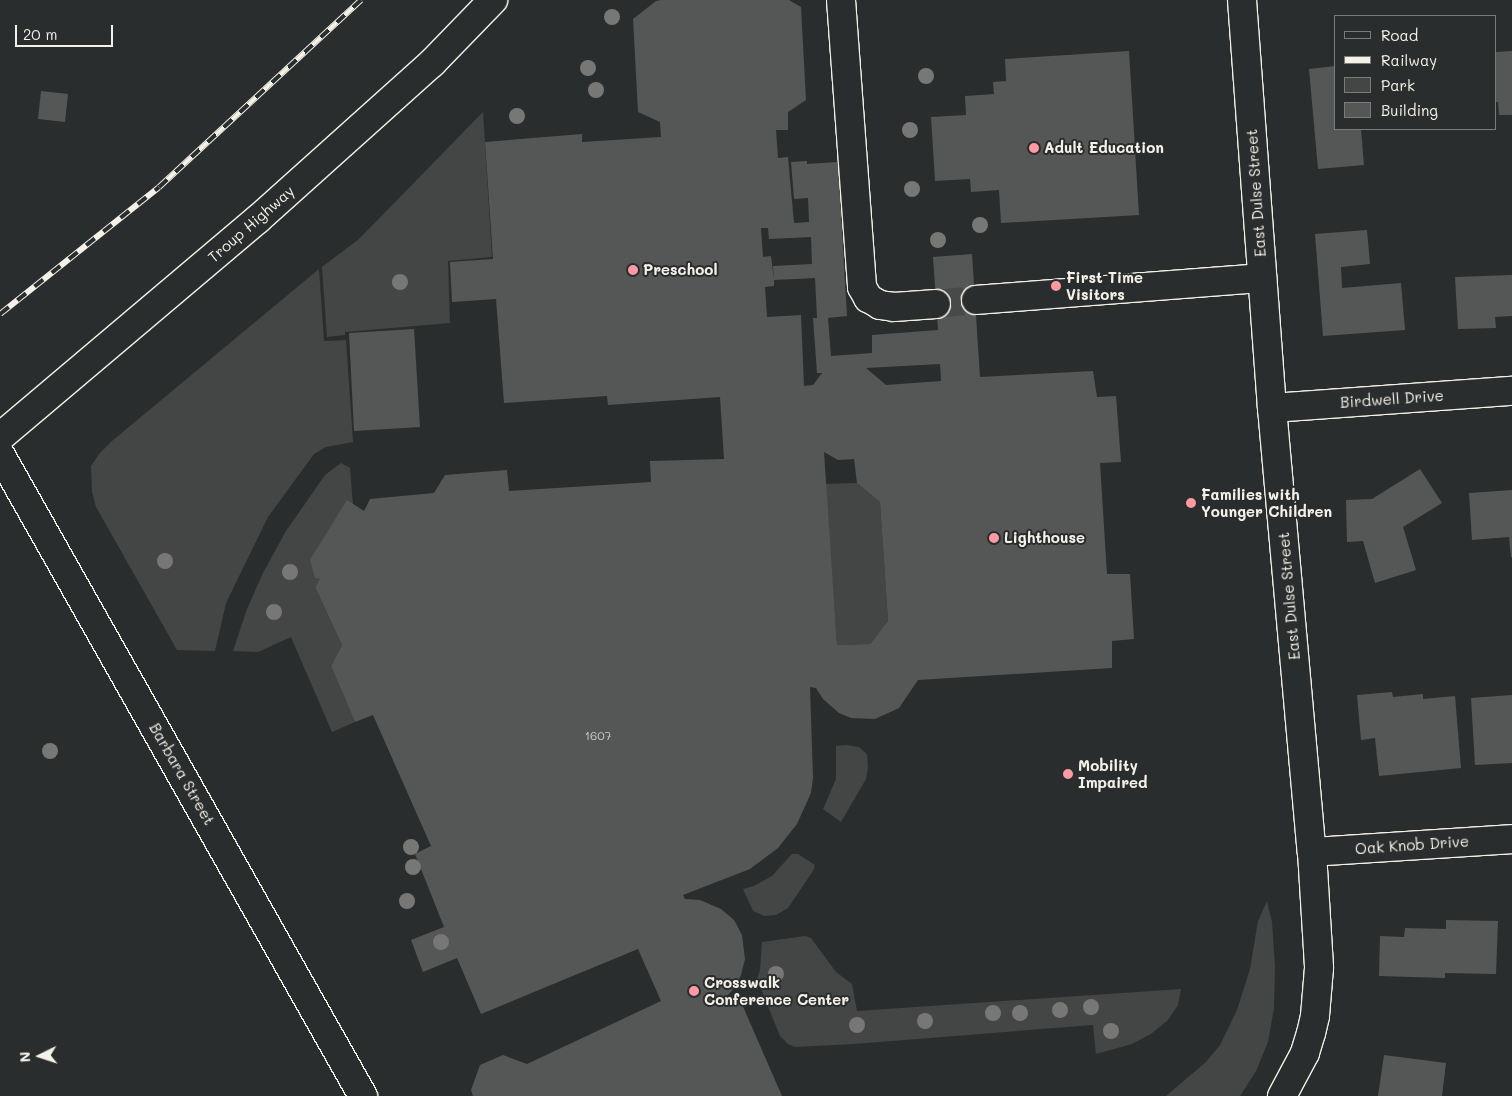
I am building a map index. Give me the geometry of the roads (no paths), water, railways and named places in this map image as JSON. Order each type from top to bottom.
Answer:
[{"type":"street","name":"Troup Highway","points":[[0,438],[258,220],[432,63],[493,0]]},
{"type":"street","points":[[841,0],[862,287],[868,298],[880,305],[894,307],[936,304]]},
{"type":"street","name":"East Dulse Street","points":[[1242,0],[1272,408],[1312,852],[1319,968],[1315,1016],[1305,1053],[1282,1096]]},
{"type":"street","points":[[976,300],[1262,278]]},
{"type":"street","name":"Birdwell Drive","points":[[1272,408],[1512,391]]},
{"type":"street","name":"Barbara Street","points":[[0,454],[363,1096]]},
{"type":"street","name":"Oak Knob Drive","points":[[1312,852],[1512,839]]},
{"type":"tunnel","points":[[936,304],[976,300]]},
{"type":"railway","points":[[0,314],[159,187],[361,0]]},
{"type":"place","name":"Adult Education","points":[[1034,148]]},
{"type":"place","name":"Preschool","points":[[633,270]]},
{"type":"place","name":"First Time Visitors","points":[[1056,286]]},
{"type":"place","name":"Families with Younger Children","points":[[1191,503]]},
{"type":"place","name":"Lighthouse","points":[[994,538]]},
{"type":"place","name":"Mobility Impaired","points":[[1068,774]]},
{"type":"place","name":"Crosswalk Conference Center","points":[[694,991]]}]
